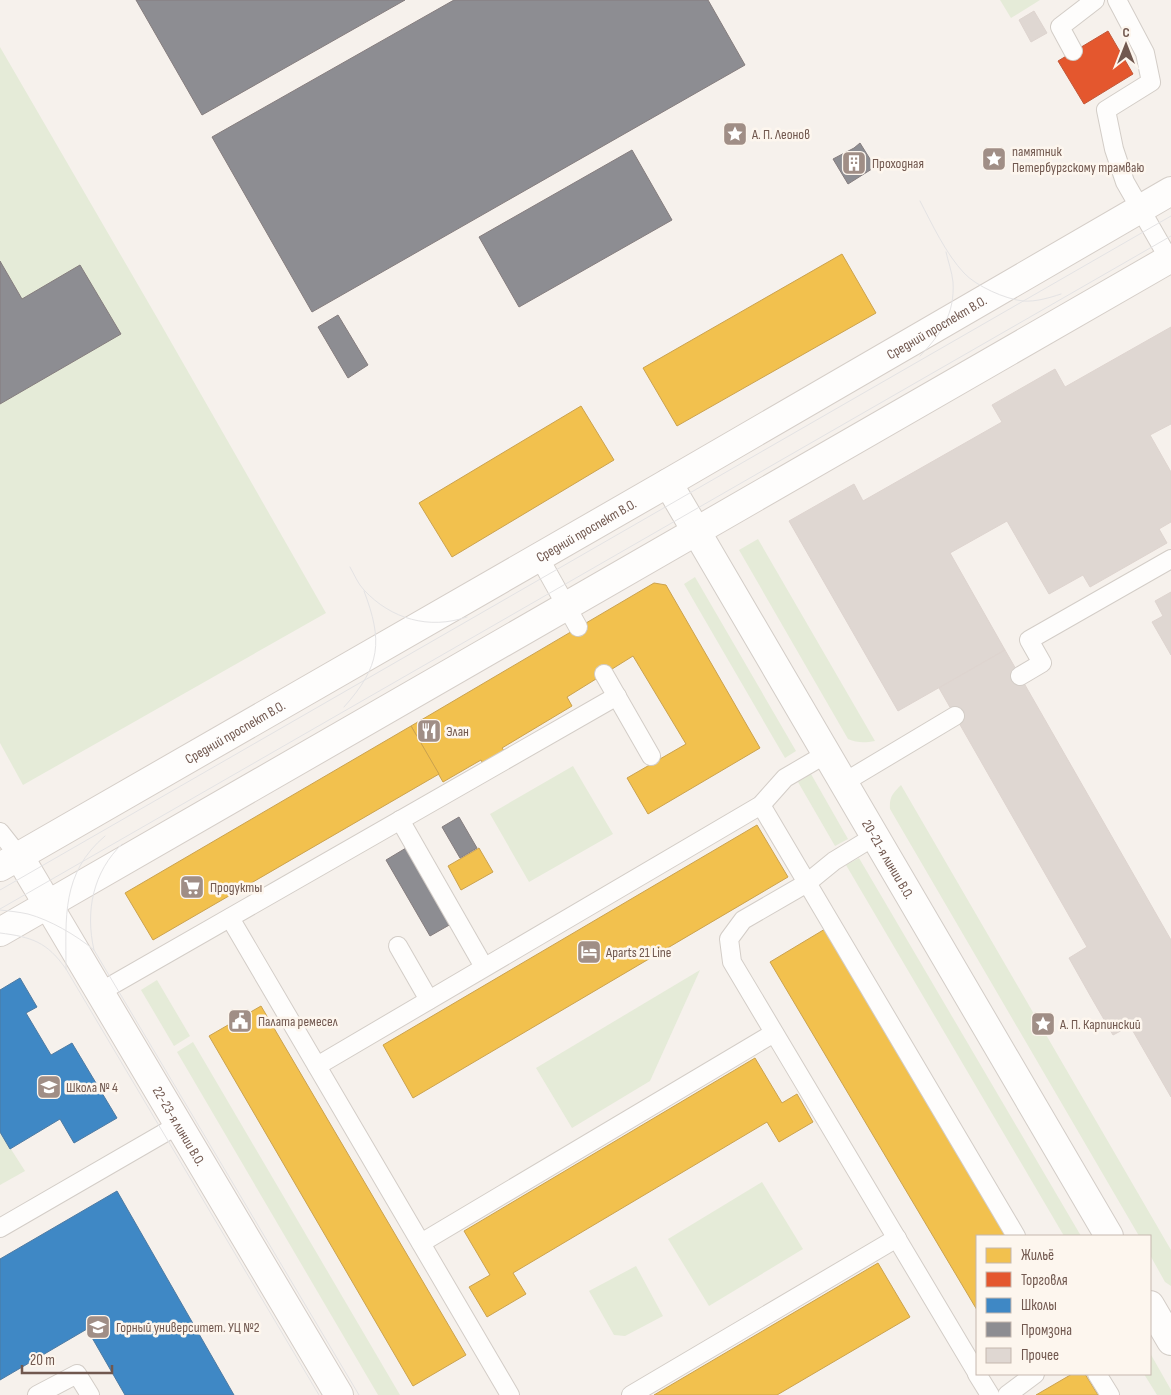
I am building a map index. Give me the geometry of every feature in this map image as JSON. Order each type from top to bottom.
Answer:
[{"type":"main road","name":"Средний проспект В.О.","points":[[10,861],[1171,191]]},
{"type":"main road","points":[[0,932],[572,616],[696,531],[1170,258]]},
{"type":"main road","name":"20-21-я линии В.О.","points":[[668,483],[1109,1235]]},
{"type":"main road","name":"22-23-я линии В.О.","points":[[10,861],[48,905],[339,1395]]},
{"type":"main road","points":[[1151,1306],[1169,1333]]},
{"type":"lane","points":[[1073,52],[1060,27],[1095,0]]},
{"type":"lane","points":[[1117,0],[1145,54],[1151,82],[1102,102],[1125,182],[1170,258]]},
{"type":"lane","points":[[539,557],[572,616]]},
{"type":"lane","points":[[1020,676],[1042,663],[1029,640],[1171,559]]},
{"type":"lane","points":[[604,674],[651,756]]},
{"type":"lane","points":[[100,992],[617,696]]},
{"type":"lane","points":[[843,782],[954,716]]},
{"type":"lane","points":[[317,1066],[761,805],[784,778],[826,754]]},
{"type":"lane","points":[[761,805],[1015,1235]]},
{"type":"lane","points":[[400,820],[484,967]]},
{"type":"lane","points":[[0,832],[10,861]]},
{"type":"lane","points":[[875,836],[834,861],[807,883],[743,920],[729,939],[732,962],[976,1372]]},
{"type":"lane","points":[[230,918],[509,1395]]},
{"type":"lane","points":[[398,946],[429,1000]]},
{"type":"lane","points":[[421,1243],[774,1033]]},
{"type":"lane","points":[[0,1228],[178,1125]]},
{"type":"lane","points":[[631,1395],[897,1238]]},
{"type":"lane","points":[[37,1395],[77,1374],[90,1395]]},
{"type":"lane","points":[[978,1375],[990,1395]]},
{"type":"lane","points":[[1007,1395],[1034,1375]]},
{"type":"lane","points":[[1098,1375],[1110,1395]]},
{"type":"green space","points":[[1000,0],[1040,0],[1011,18]]},
{"type":"green space","points":[[0,47],[326,613],[23,785],[0,743]]},
{"type":"green space","points":[[758,539],[875,741],[861,742],[848,739],[739,550]]},
{"type":"green space","points":[[695,577],[796,751],[785,758],[684,584]]},
{"type":"green space","points":[[573,766],[613,834],[529,882],[490,814]]},
{"type":"green space","points":[[811,774],[848,839],[835,846],[798,782]]},
{"type":"green space","points":[[901,785],[1171,1250],[1171,1286],[1165,1282],[1151,1257],[1151,1235],[1138,1235],[890,809],[890,801]]},
{"type":"green space","points":[[859,858],[1080,1235],[1063,1235],[846,865]]},
{"type":"green space","points":[[700,970],[650,1081],[572,1128],[536,1068]]},
{"type":"green space","points":[[157,980],[190,1036],[174,1046],[141,990]]},
{"type":"green space","points":[[193,1042],[400,1395],[378,1395],[177,1052]]},
{"type":"green space","points":[[0,1132],[25,1171],[0,1185]]},
{"type":"green space","points":[[762,1182],[803,1249],[709,1306],[668,1239]]},
{"type":"green space","points":[[636,1266],[663,1316],[625,1336],[614,1335],[589,1291]]},
{"type":"green space","points":[[1151,1355],[1171,1390],[1171,1395],[1157,1395],[1145,1375],[1151,1375]]},
{"type":"building: Жильё","points":[[842,254],[876,313],[677,426],[643,368]]},
{"type":"building: Жильё","points":[[581,406],[614,460],[452,557],[419,503]]},
{"type":"building: Жильё","points":[[654,583],[666,585],[760,748],[648,814],[627,778],[686,744],[633,656],[567,697],[572,706],[502,748],[506,753],[484,766],[481,760],[443,782],[411,726]]},
{"type":"building: Жильё","points":[[411,726],[439,774],[153,940],[125,893]]},
{"type":"building: Жильё","points":[[757,825],[788,877],[413,1098],[383,1045]]},
{"type":"building: Жильё","points":[[479,848],[493,872],[461,890],[448,866]]},
{"type":"building: Жильё","points":[[825,929],[1007,1235],[976,1235],[976,1308],[770,962]]},
{"type":"building: Жильё","points":[[261,1006],[466,1355],[413,1386],[209,1036]]},
{"type":"building: Жильё","points":[[755,1058],[782,1103],[797,1094],[813,1122],[779,1142],[767,1122],[513,1273],[526,1294],[487,1317],[469,1287],[490,1275],[464,1231]]},
{"type":"building: Жильё","points":[[878,1263],[910,1317],[777,1395],[654,1395]]},
{"type":"building: Жильё","points":[[1070,1375],[1086,1375],[1098,1395],[1036,1395]]},
{"type":"building: Торговля","points":[[1108,31],[1133,74],[1084,104],[1058,61]]},
{"type":"building: Школы","name":"Школа № 4","points":[[20,978],[37,1007],[26,1013],[51,1055],[72,1043],[117,1118],[74,1143],[60,1119],[10,1149],[0,1132],[0,990]]},
{"type":"building: Школы","name":"Горный университет. УЦ №2","points":[[117,1191],[234,1395],[125,1395],[87,1329],[0,1380],[0,1259]]},
{"type":"building: Промзона","points":[[136,0],[405,0],[202,115]]},
{"type":"building: Промзона","points":[[454,0],[708,0],[745,65],[312,312],[212,137]]},
{"type":"building: Промзона","name":"Проходная","points":[[860,143],[875,167],[848,184],[833,159]]},
{"type":"building: Промзона","points":[[632,150],[672,220],[519,307],[479,237]]},
{"type":"building: Промзона","points":[[0,261],[22,299],[80,265],[121,334],[0,404]]},
{"type":"building: Промзона","points":[[338,315],[368,365],[348,378],[318,327]]},
{"type":"building: Промзона","points":[[459,817],[477,848],[460,858],[442,827]]},
{"type":"building: Промзона","points":[[406,848],[451,924],[430,936],[386,860]]},
{"type":"building: Прочее","points":[[1034,11],[1047,33],[1031,42],[1019,20]]},
{"type":"building: Прочее","points":[[1171,327],[1171,424],[1150,435],[1171,472],[1171,522],[1159,529],[1167,543],[1090,587],[1083,575],[1049,594],[1007,521],[950,553],[1005,650],[898,711],[789,521],[854,484],[863,501],[1002,422],[992,405],[1055,369],[1065,387]]},
{"type":"building: Прочее","points":[[1171,592],[1171,655],[1152,622],[1163,616],[1155,601]]},
{"type":"building: Прочее","points":[[1005,650],[1171,940],[1171,1097],[1130,1026],[1113,1035],[1091,997],[1069,958],[1087,947],[939,688]]},
{"type":"tram line","points":[[920,201],[951,257],[964,273],[976,283],[1000,295],[1023,301],[1037,300],[1061,294]]},
{"type":"tram line","points":[[0,890],[1171,216]]},
{"type":"tram line","points":[[0,909],[1171,236]]},
{"type":"tram line","points":[[920,356],[945,323],[952,304],[953,282],[946,252]]},
{"type":"tram line","points":[[350,567],[364,590],[375,600],[398,615],[425,622],[453,621],[467,617]]},
{"type":"tram line","points":[[344,707],[365,679],[372,665],[375,652],[374,624],[364,591]]},
{"type":"tram line","points":[[66,969],[67,914],[73,881],[80,865],[105,836]]},
{"type":"tram line","points":[[94,950],[90,921],[94,893],[104,867],[122,844]]},
{"type":"tram line","points":[[0,910],[28,914],[45,920],[71,934],[94,950],[359,1395]]},
{"type":"tram line","points":[[0,933],[38,942],[52,953],[66,969],[319,1395]]},
{"type":"place","name":"А. П. Леонов","points":[[735,134]]},
{"type":"place","name":"памятник Петербургскому трамваю","points":[[994,159]]},
{"type":"place","name":"Проходная","points":[[854,163]]},
{"type":"place","name":"Элан","points":[[429,731]]},
{"type":"place","name":"Продукты","points":[[192,887]]},
{"type":"place","name":"Aparts 21 Line","points":[[589,952]]},
{"type":"place","name":"Палата ремесел","points":[[240,1021]]},
{"type":"place","name":"А. П. Карпинский","points":[[1043,1024]]},
{"type":"place","name":"Школа № 4","points":[[49,1087]]},
{"type":"place","name":"Горный университет. УЦ №2","points":[[98,1327]]}]
